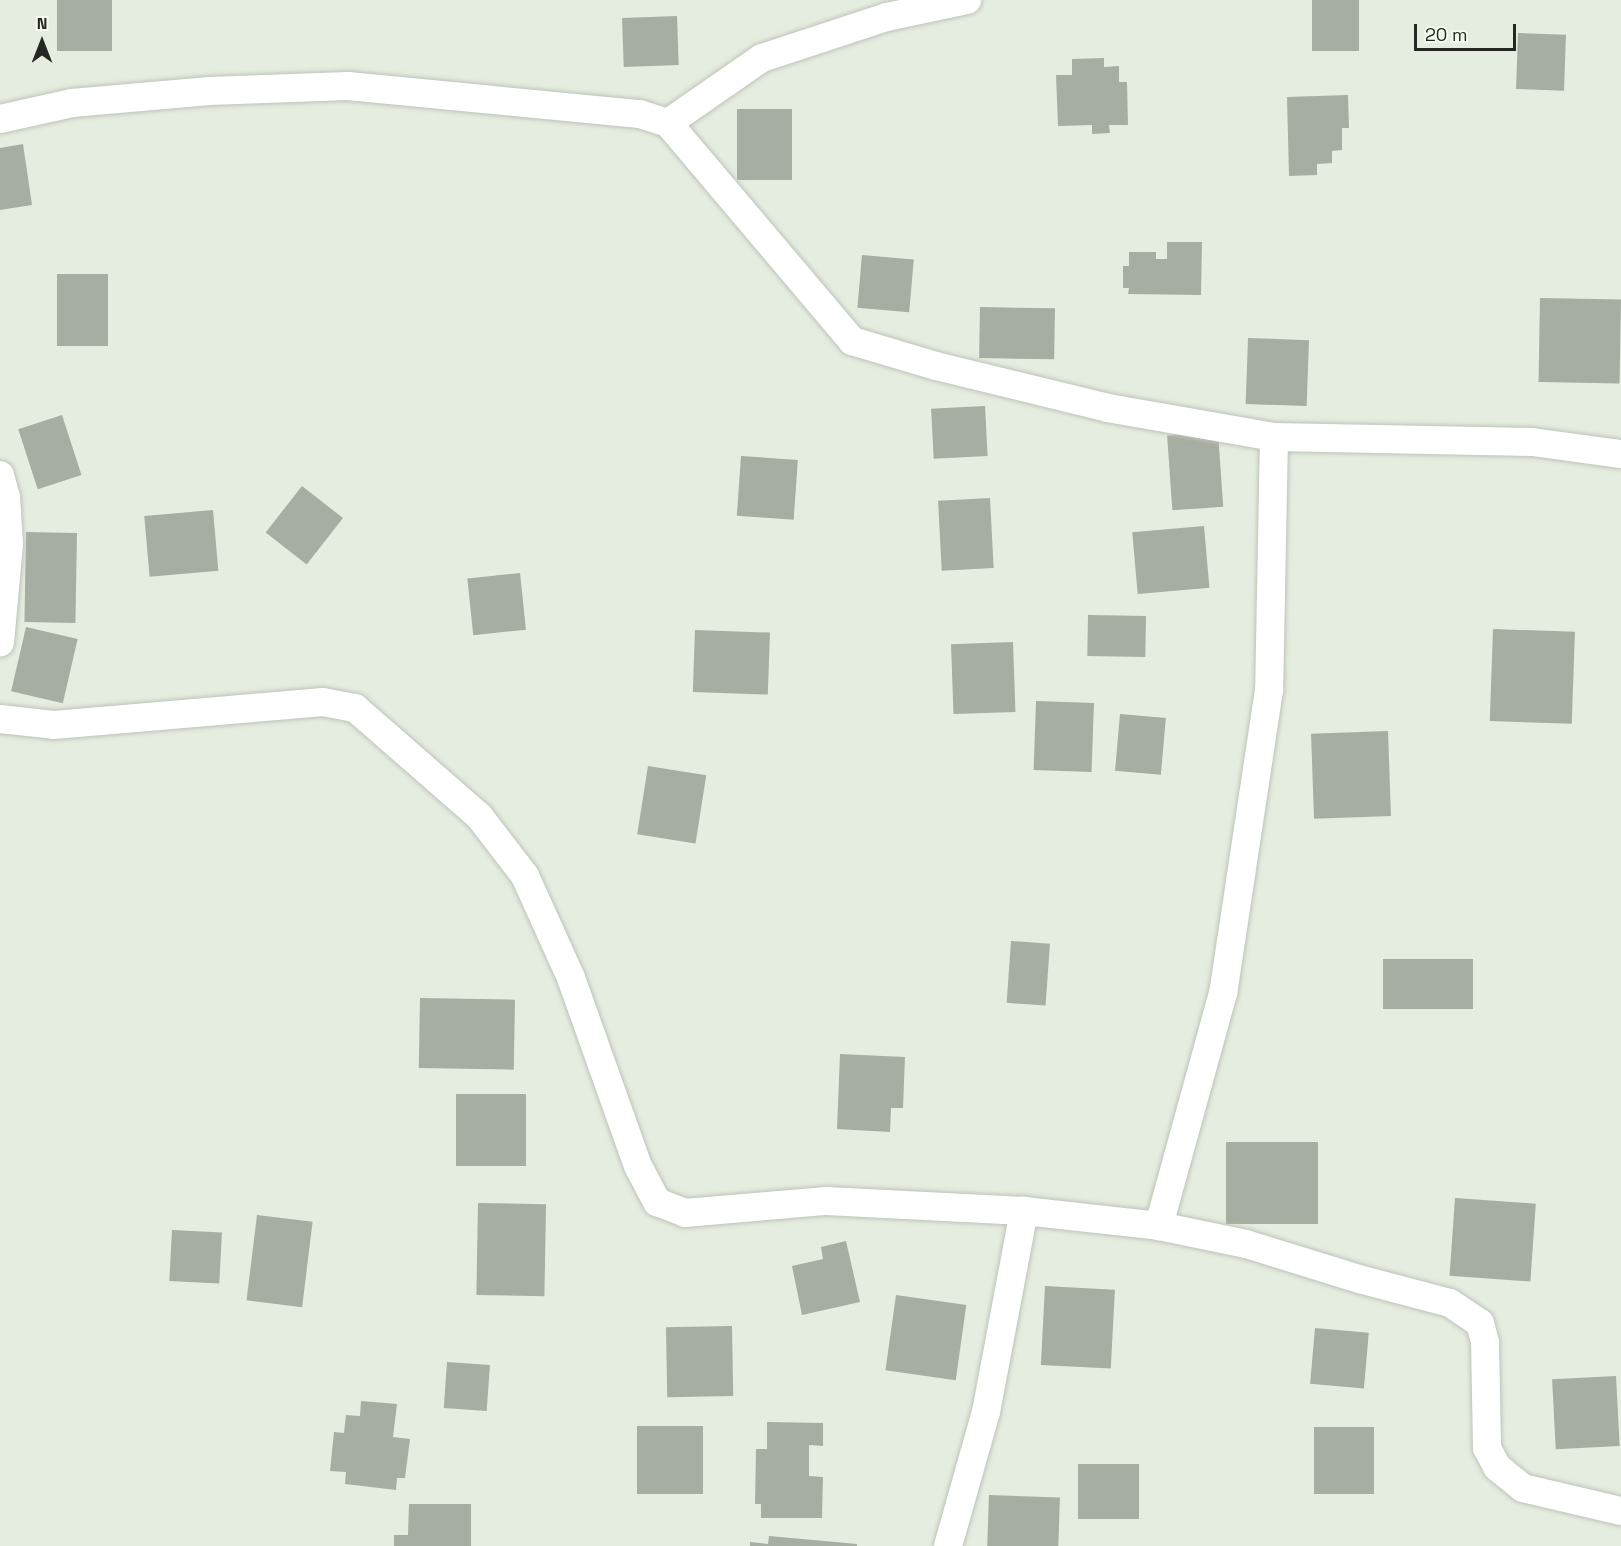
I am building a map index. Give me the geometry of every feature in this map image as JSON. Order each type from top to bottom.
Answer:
[{"type":"street","points":[[668,123],[762,58],[886,17],[967,0]]},
{"type":"street","points":[[0,119],[72,104],[209,91],[348,86],[640,114],[668,123],[852,342],[936,366],[1108,408],[1274,437],[1532,442],[1621,454]]},
{"type":"street","points":[[1159,1226],[1223,993],[1267,702],[1274,437]]},
{"type":"street","points":[[0,475],[6,497],[9,544],[0,643]]},
{"type":"street","points":[[0,719],[54,724],[323,702],[355,708],[479,816],[525,876],[571,978],[638,1166],[657,1202],[685,1213],[826,1201],[1024,1211],[1159,1226],[1246,1244],[1359,1279],[1450,1303],[1480,1323],[1485,1342],[1487,1448],[1497,1467],[1523,1488],[1621,1511]]},
{"type":"street","points":[[948,1546],[986,1412],[1024,1211]]},
{"type":"building","points":[[57,0],[112,0],[112,51],[57,51]]},
{"type":"building","points":[[1312,0],[1359,0],[1359,51],[1312,51]]},
{"type":"building","points":[[677,16],[679,65],[624,67],[622,18]]},
{"type":"building","points":[[1518,33],[1566,35],[1564,91],[1516,89]]},
{"type":"building","points":[[1104,58],[1104,67],[1119,66],[1119,82],[1127,82],[1128,125],[1109,125],[1110,133],[1092,134],[1092,125],[1058,126],[1056,75],[1072,75],[1072,59]]},
{"type":"building","points":[[1348,95],[1349,128],[1342,128],[1342,150],[1332,151],[1332,163],[1317,164],[1317,175],[1289,176],[1287,97]]},
{"type":"building","points":[[737,109],[792,109],[792,180],[737,180]]},
{"type":"building","points":[[23,144],[32,205],[0,210],[0,148]]},
{"type":"building","points":[[1167,242],[1202,242],[1201,295],[1128,294],[1129,288],[1123,288],[1123,266],[1129,266],[1129,252],[1156,252],[1156,259],[1167,259]]},
{"type":"building","points":[[862,255],[914,260],[909,312],[857,308]]},
{"type":"building","points":[[57,274],[108,274],[108,346],[57,346]]},
{"type":"building","points":[[1540,298],[1621,299],[1620,383],[1539,382]]},
{"type":"building","points":[[980,307],[1055,308],[1054,359],[979,358]]},
{"type":"building","points":[[1248,338],[1309,340],[1307,406],[1246,404]]},
{"type":"building","points":[[985,406],[988,456],[934,459],[931,409]]},
{"type":"building","points":[[62,415],[81,475],[38,489],[18,429]]},
{"type":"building","points":[[1218,432],[1223,507],[1172,510],[1167,436]]},
{"type":"building","points":[[741,456],[798,460],[794,520],[737,516]]},
{"type":"building","points":[[302,486],[343,518],[307,565],[266,532]]},
{"type":"building","points":[[990,498],[994,568],[942,571],[938,501]]},
{"type":"building","points":[[213,510],[218,571],[150,577],[144,516]]},
{"type":"building","points":[[1204,526],[1209,588],[1138,594],[1132,532]]},
{"type":"building","points":[[26,532],[77,533],[75,623],[24,622]]},
{"type":"building","points":[[520,573],[526,630],[473,635],[467,579]]},
{"type":"building","points":[[1088,615],[1146,616],[1145,657],[1087,656]]},
{"type":"building","points":[[26,627],[78,639],[63,703],[11,691]]},
{"type":"building","points":[[1493,629],[1575,632],[1572,724],[1490,721]]},
{"type":"building","points":[[695,630],[770,633],[768,695],[693,692]]},
{"type":"building","points":[[1013,642],[1015,712],[953,714],[951,644]]},
{"type":"building","points":[[1036,701],[1094,703],[1092,772],[1034,770]]},
{"type":"building","points":[[1120,714],[1166,718],[1161,775],[1115,771]]},
{"type":"building","points":[[1388,731],[1391,816],[1314,819],[1311,734]]},
{"type":"building","points":[[648,766],[706,775],[695,843],[637,834]]},
{"type":"building","points":[[1011,941],[1050,944],[1046,1006],[1007,1003]]},
{"type":"building","points":[[1383,959],[1473,959],[1473,1009],[1383,1009]]},
{"type":"building","points":[[420,998],[515,1000],[514,1070],[419,1068]]},
{"type":"building","points":[[840,1054],[905,1057],[903,1108],[891,1108],[890,1132],[837,1129]]},
{"type":"building","points":[[456,1094],[526,1094],[526,1166],[456,1166]]},
{"type":"building","points":[[1226,1142],[1318,1142],[1318,1224],[1226,1224]]},
{"type":"building","points":[[1455,1198],[1536,1204],[1530,1281],[1450,1276]]},
{"type":"building","points":[[478,1203],[546,1204],[544,1296],[476,1295]]},
{"type":"building","points":[[257,1215],[313,1222],[302,1307],[247,1300]]},
{"type":"building","points":[[172,1230],[222,1233],[219,1284],[169,1281]]},
{"type":"building","points":[[846,1241],[860,1302],[802,1315],[792,1266],[823,1259],[821,1247]]},
{"type":"building","points":[[1045,1286],[1115,1290],[1111,1369],[1041,1365]]},
{"type":"building","points":[[896,1295],[966,1305],[956,1380],[885,1370]]},
{"type":"building","points":[[732,1326],[733,1396],[667,1397],[666,1327]]},
{"type":"building","points":[[1315,1328],[1369,1333],[1364,1388],[1310,1384]]},
{"type":"building","points":[[447,1362],[490,1365],[487,1411],[444,1408]]},
{"type":"building","points":[[1616,1376],[1620,1446],[1556,1449],[1552,1379]]},
{"type":"building","points":[[361,1401],[397,1404],[393,1437],[410,1439],[405,1478],[397,1478],[396,1490],[345,1484],[346,1472],[330,1471],[334,1432],[344,1433],[346,1415],[360,1416]]},
{"type":"building","points":[[767,1422],[823,1423],[823,1446],[809,1445],[809,1476],[823,1477],[822,1518],[761,1518],[761,1504],[755,1504],[756,1449],[767,1449]]},
{"type":"building","points":[[637,1426],[703,1426],[703,1494],[637,1494]]},
{"type":"building","points":[[1314,1427],[1374,1427],[1374,1494],[1314,1494]]},
{"type":"building","points":[[1078,1464],[1139,1464],[1139,1519],[1078,1519]]},
{"type":"building","points":[[989,1495],[1060,1497],[1058,1546],[987,1546]]},
{"type":"building","points":[[409,1504],[471,1504],[471,1546],[394,1546],[394,1535],[408,1535]]},
{"type":"building","points":[[769,1536],[857,1544],[857,1546],[750,1546],[750,1542],[768,1544]]}]
